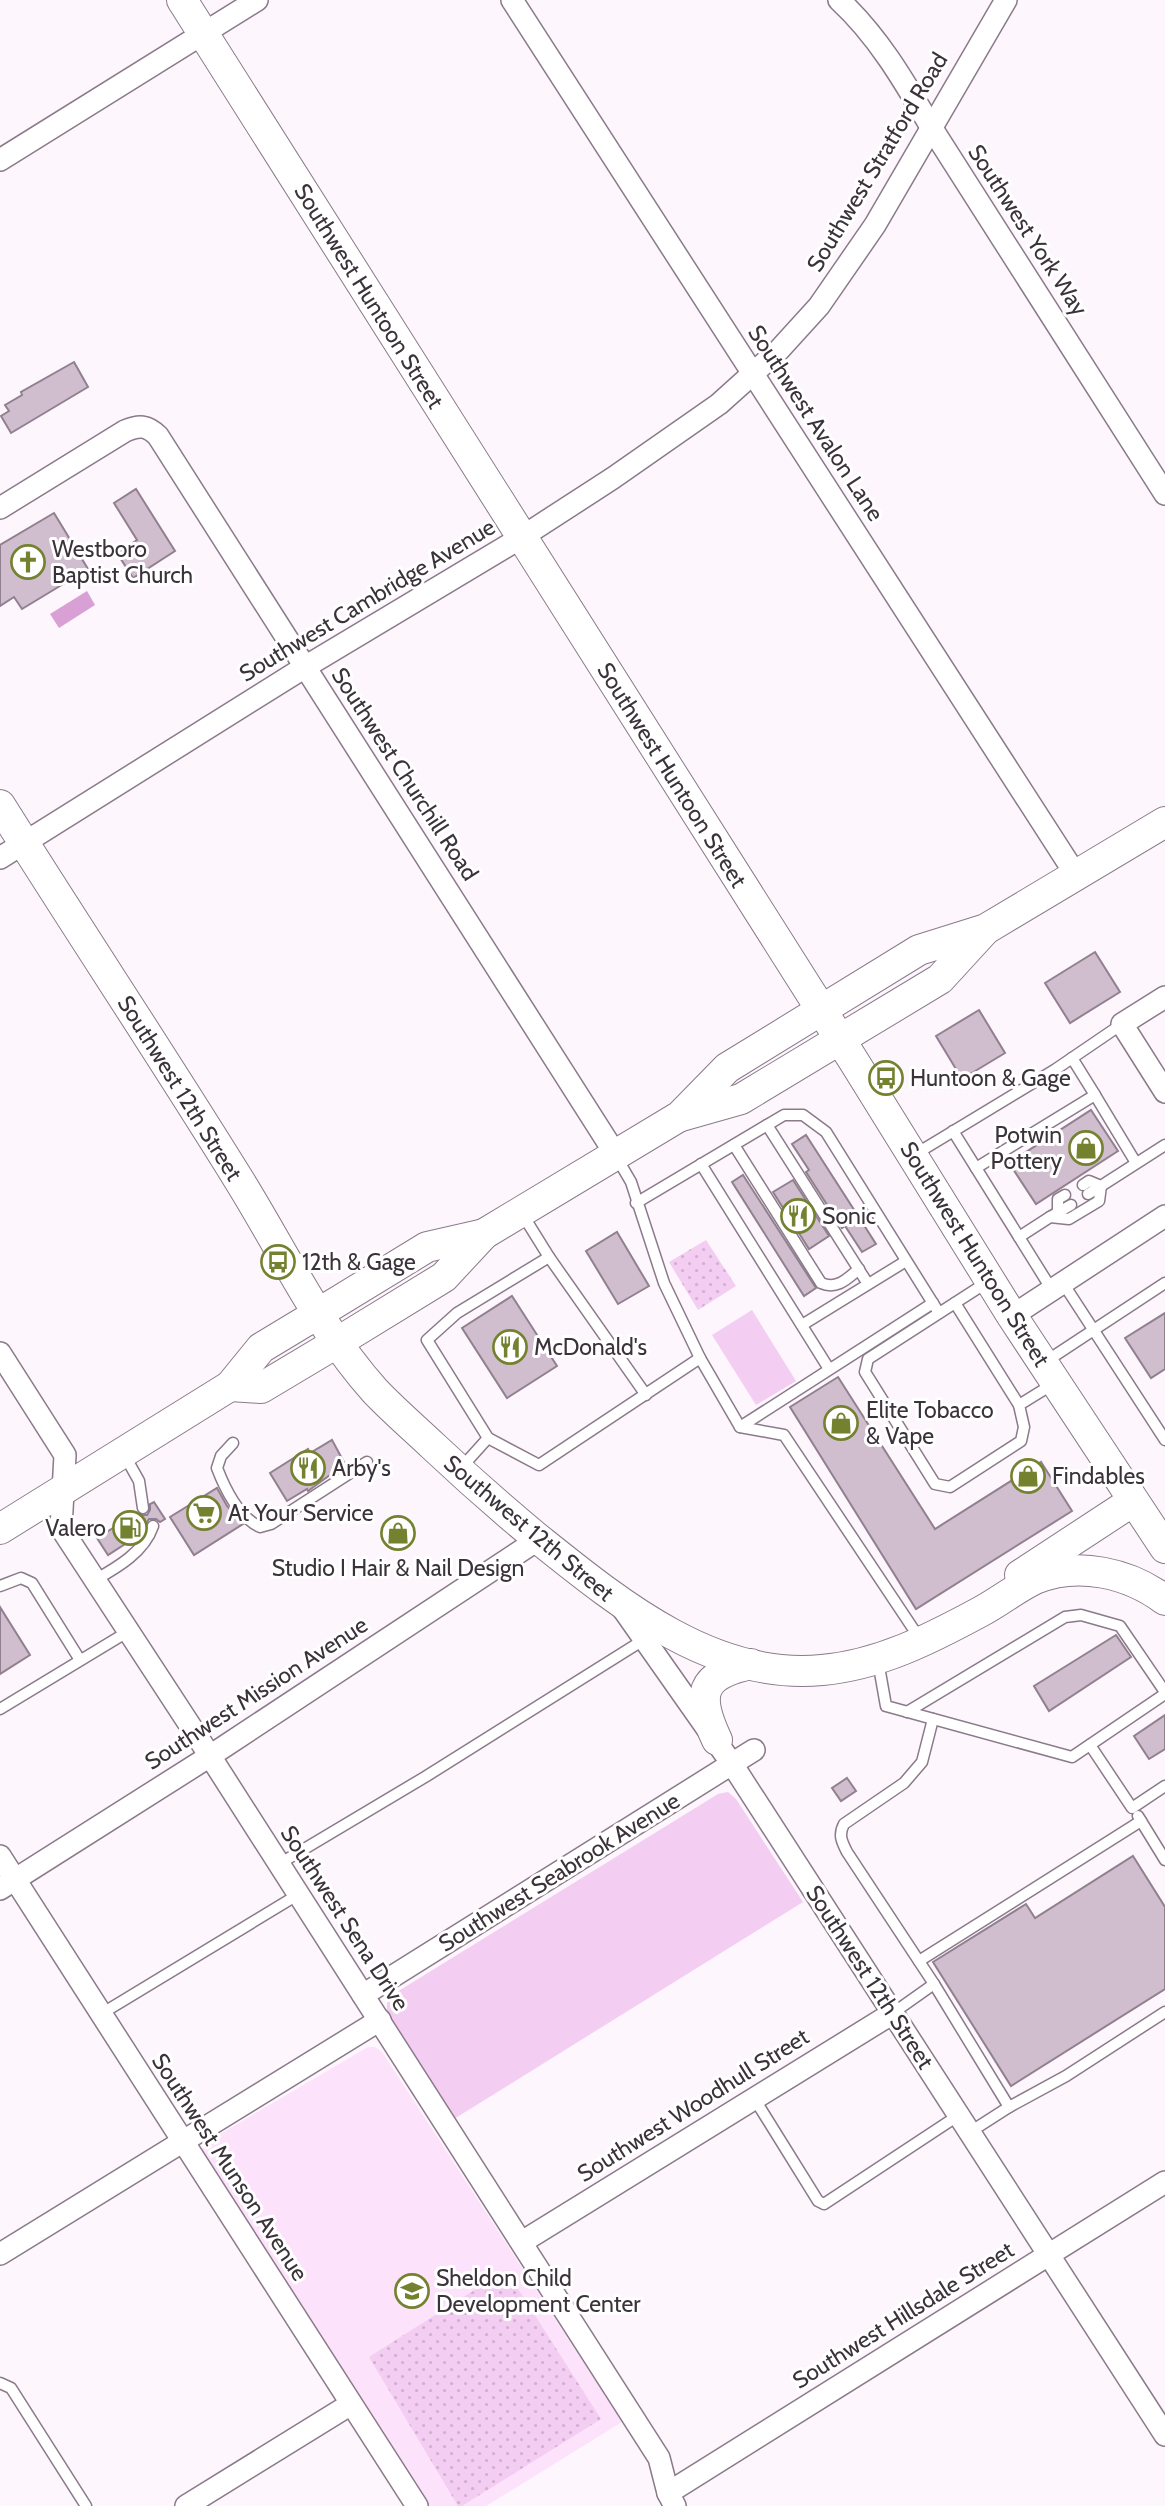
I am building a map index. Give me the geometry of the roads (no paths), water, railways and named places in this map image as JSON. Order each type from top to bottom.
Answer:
[{"type":"main road","name":"Southwest Huntoon Street","points":[[181,0],[1012,1315],[1165,1548]]},
{"type":"main road","name":"Southwest 12th Street","points":[[0,805],[12,850],[232,1169],[319,1313],[375,1391],[503,1511],[575,1570],[608,1593]]},
{"type":"main road","points":[[681,1116],[727,1068],[919,950],[986,929],[1165,822]]},
{"type":"main road","points":[[230,1385],[261,1388],[444,1277],[484,1234],[615,1155],[681,1116],[741,1099],[839,1040],[940,979],[986,929]]},
{"type":"main road","points":[[0,1529],[230,1385],[261,1348],[427,1247],[484,1234]]},
{"type":"main road","points":[[928,1638],[1133,1501]]},
{"type":"main road","points":[[608,1593],[676,1637],[708,1652],[784,1671],[820,1671],[898,1653],[980,1612],[1035,1580],[1058,1573],[1082,1570],[1116,1576],[1148,1587],[1165,1600]]},
{"type":"main road","points":[[724,1752],[706,1717],[707,1687],[713,1678],[723,1671],[751,1664]]},
{"type":"street","points":[[0,160],[257,0]]},
{"type":"street","name":"Southwest Avalon Lane","points":[[512,0],[1076,875]]},
{"type":"street","name":"Southwest York Way","points":[[839,0],[880,45],[899,72],[931,127],[1165,494]]},
{"type":"street","name":"Southwest Stratford Road","points":[[754,374],[819,306],[875,225],[1006,0]]},
{"type":"street","name":"Southwest Cambridge Avenue","points":[[12,850],[305,667],[522,537],[719,404],[754,374]]},
{"type":"street","name":"Southwest Churchill Road","points":[[0,508],[135,426],[145,426],[158,436],[615,1155]]},
{"type":"street","points":[[1165,997],[1122,1024],[1165,1092]]},
{"type":"street","points":[[1012,1315],[1165,1216]]},
{"type":"street","name":"Southwest Sena Drive","points":[[0,1353],[65,1455],[61,1528],[299,1894],[659,2458],[672,2499]]},
{"type":"street","name":"Southwest Mission Avenue","points":[[8,1884],[210,1756],[539,1539]]},
{"type":"street","name":"Southwest 12th Street","points":[[608,1593],[645,1639],[724,1752],[1165,2435]]},
{"type":"street","name":"Southwest Seabrook Avenue","points":[[363,1994],[724,1752],[754,1750]]},
{"type":"street","name":"Southwest Munson Avenue","points":[[0,1856],[8,1884],[102,2014],[416,2506]]},
{"type":"street","name":"Southwest Woodhull Street","points":[[522,2242],[893,2013]]},
{"type":"street","points":[[0,2255],[380,2020]]},
{"type":"street","name":"Southwest Hillsdale Street","points":[[672,2499],[1165,2182]]},
{"type":"street","points":[[186,2506],[351,2404]]},
{"type":"lane","points":[[913,1156],[1122,1024]]},
{"type":"lane","points":[[1072,1058],[1136,1163]]},
{"type":"lane","points":[[976,1168],[1095,1095]]},
{"type":"lane","points":[[636,1203],[784,1115],[803,1115],[826,1132],[936,1308]]},
{"type":"lane","points":[[767,1125],[868,1284]]},
{"type":"lane","points":[[953,1132],[1019,1237],[1094,1330],[1165,1440]]},
{"type":"lane","points":[[734,1145],[821,1283],[837,1285],[859,1269]]},
{"type":"lane","points":[[1085,1189],[1101,1186],[1165,1145]]},
{"type":"lane","points":[[615,1155],[631,1182],[664,1283],[700,1359],[740,1427],[784,1435],[928,1638]]},
{"type":"lane","points":[[701,1164],[829,1369]]},
{"type":"lane","points":[[1054,1215],[1069,1219],[1089,1207],[1098,1201],[1101,1186]]},
{"type":"lane","points":[[1019,1237],[1054,1215],[1068,1200]]},
{"type":"lane","points":[[521,1212],[549,1257],[646,1395]]},
{"type":"lane","points":[[549,1257],[457,1313],[427,1340],[488,1438],[538,1465],[700,1359]]},
{"type":"lane","points":[[802,1325],[906,1261]]},
{"type":"lane","points":[[740,1427],[829,1369],[936,1308],[955,1303],[990,1280]]},
{"type":"lane","points":[[1019,1405],[1094,1330],[1165,1283]]},
{"type":"lane","points":[[936,1308],[868,1359],[864,1372],[935,1484],[950,1488],[1021,1441],[1024,1427],[1019,1405],[955,1303]]},
{"type":"lane","points":[[459,1470],[488,1438]]},
{"type":"lane","points":[[233,1443],[221,1456],[217,1468],[248,1521],[260,1527],[271,1524],[367,1462]]},
{"type":"lane","points":[[123,1453],[139,1480],[143,1508]]},
{"type":"lane","points":[[95,1580],[119,1567],[144,1544],[153,1526]]},
{"type":"lane","points":[[0,1586],[22,1578],[32,1583],[80,1660]]},
{"type":"lane","points":[[877,1659],[886,1706],[907,1712],[1072,1757],[1165,1693],[1119,1626],[1081,1615],[1065,1617],[907,1712]]},
{"type":"lane","points":[[0,1709],[129,1631]]},
{"type":"lane","points":[[279,1864],[425,1777],[645,1639]]},
{"type":"lane","points":[[933,1719],[922,1762],[904,1783],[844,1824],[840,1838],[1009,2107]]},
{"type":"lane","points":[[1090,1745],[1165,1860]]},
{"type":"lane","points":[[1132,1808],[1165,1786]]},
{"type":"lane","points":[[919,1961],[1140,1821]]},
{"type":"lane","points":[[102,2014],[299,1894]]},
{"type":"lane","points":[[893,2013],[934,1984]]},
{"type":"lane","points":[[754,2098],[818,2201],[824,2204],[964,2124],[1009,2107],[1066,2076],[1165,2012]]},
{"type":"lane","points":[[0,2383],[11,2388],[86,2506]]},
{"type":"place","name":"Westboro Baptist Church","points":[[28,562]]},
{"type":"place","name":"Huntoon & Gage","points":[[886,1078]]},
{"type":"place","name":"Potwin Pottery","points":[[1086,1148]]},
{"type":"place","name":"Sonic","points":[[798,1216]]},
{"type":"place","name":"12th & Gage","points":[[278,1262]]},
{"type":"place","name":"McDonald's","points":[[510,1347]]},
{"type":"place","name":"Elite Tobacco & Vape","points":[[841,1423]]},
{"type":"place","name":"Arby's","points":[[308,1468]]},
{"type":"place","name":"Findables","points":[[1028,1476]]},
{"type":"place","name":"At Your Service","points":[[204,1513]]},
{"type":"place","name":"Valero","points":[[130,1528]]},
{"type":"place","name":"Studio I Hair & Nail Design","points":[[398,1533]]},
{"type":"place","name":"Sheldon Child Development Center","points":[[412,2291]]}]
